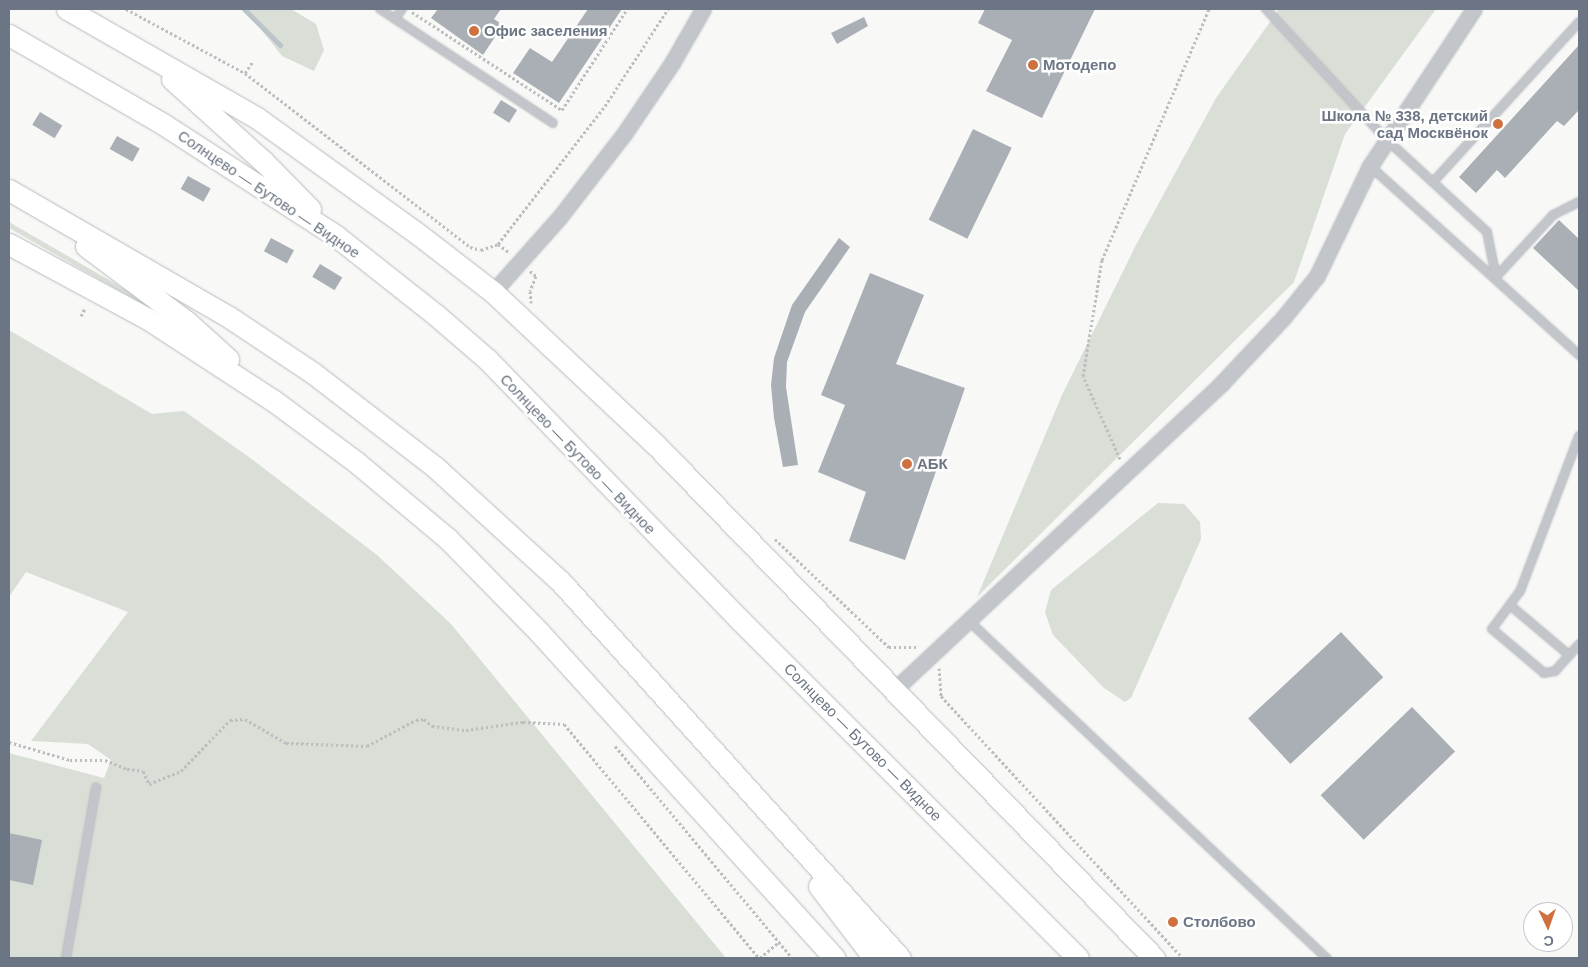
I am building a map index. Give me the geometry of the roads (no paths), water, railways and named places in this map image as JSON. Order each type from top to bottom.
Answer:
[{"type":"main road","points":[[67,9],[258,118],[418,234],[493,292],[657,446],[892,692],[1154,958]]},
{"type":"main road","name":"Солнцево — Бутово — Видное","points":[[9,35],[163,124],[336,236],[488,360],[740,620],[1078,958]]},
{"type":"main road","points":[[142,52],[264,162],[336,236]]},
{"type":"main road","points":[[9,190],[186,321],[274,401]]},
{"type":"main road","points":[[9,190],[230,316],[321,379],[435,467],[561,582],[720,754],[900,958]]},
{"type":"main road","points":[[9,244],[148,320],[274,401],[356,462],[454,546],[539,632],[808,931],[830,958]]},
{"type":"main road","points":[[720,754],[874,958]]},
{"type":"main road","points":[[808,931],[835,958]]},
{"type":"street","points":[[493,292],[559,218],[624,134],[672,63],[703,9]]},
{"type":"street","points":[[892,692],[970,622],[1221,384],[1284,318],[1317,276],[1370,166],[1474,9]]},
{"type":"lane","points":[[380,9],[553,123]]},
{"type":"lane","points":[[395,19],[402,9]]},
{"type":"lane","points":[[1266,9],[1387,140],[1487,232],[1496,277]]},
{"type":"lane","points":[[1433,182],[1579,22]]},
{"type":"lane","points":[[1370,166],[1496,277],[1579,355]]},
{"type":"lane","points":[[1496,277],[1553,215],[1579,202]]},
{"type":"lane","points":[[1579,436],[1520,591],[1511,606],[1492,628],[1537,669],[1544,673],[1555,671],[1579,644]]},
{"type":"lane","points":[[1511,606],[1569,655]]},
{"type":"lane","points":[[970,622],[1327,958]]},
{"type":"lane","points":[[66,958],[96,788]]},
{"type":"waterway","points":[[244,9],[280,45]]},
{"type":"place","name":"Офис заселения","points":[[474,31]]},
{"type":"place","name":"Мотодепо","points":[[1033,65]]},
{"type":"place","name":"Школа № 338, детский сад Москвёнок","points":[[1498,124]]},
{"type":"place","name":"АБК","points":[[907,464]]},
{"type":"place","name":"Столбово","points":[[1173,922]]}]
